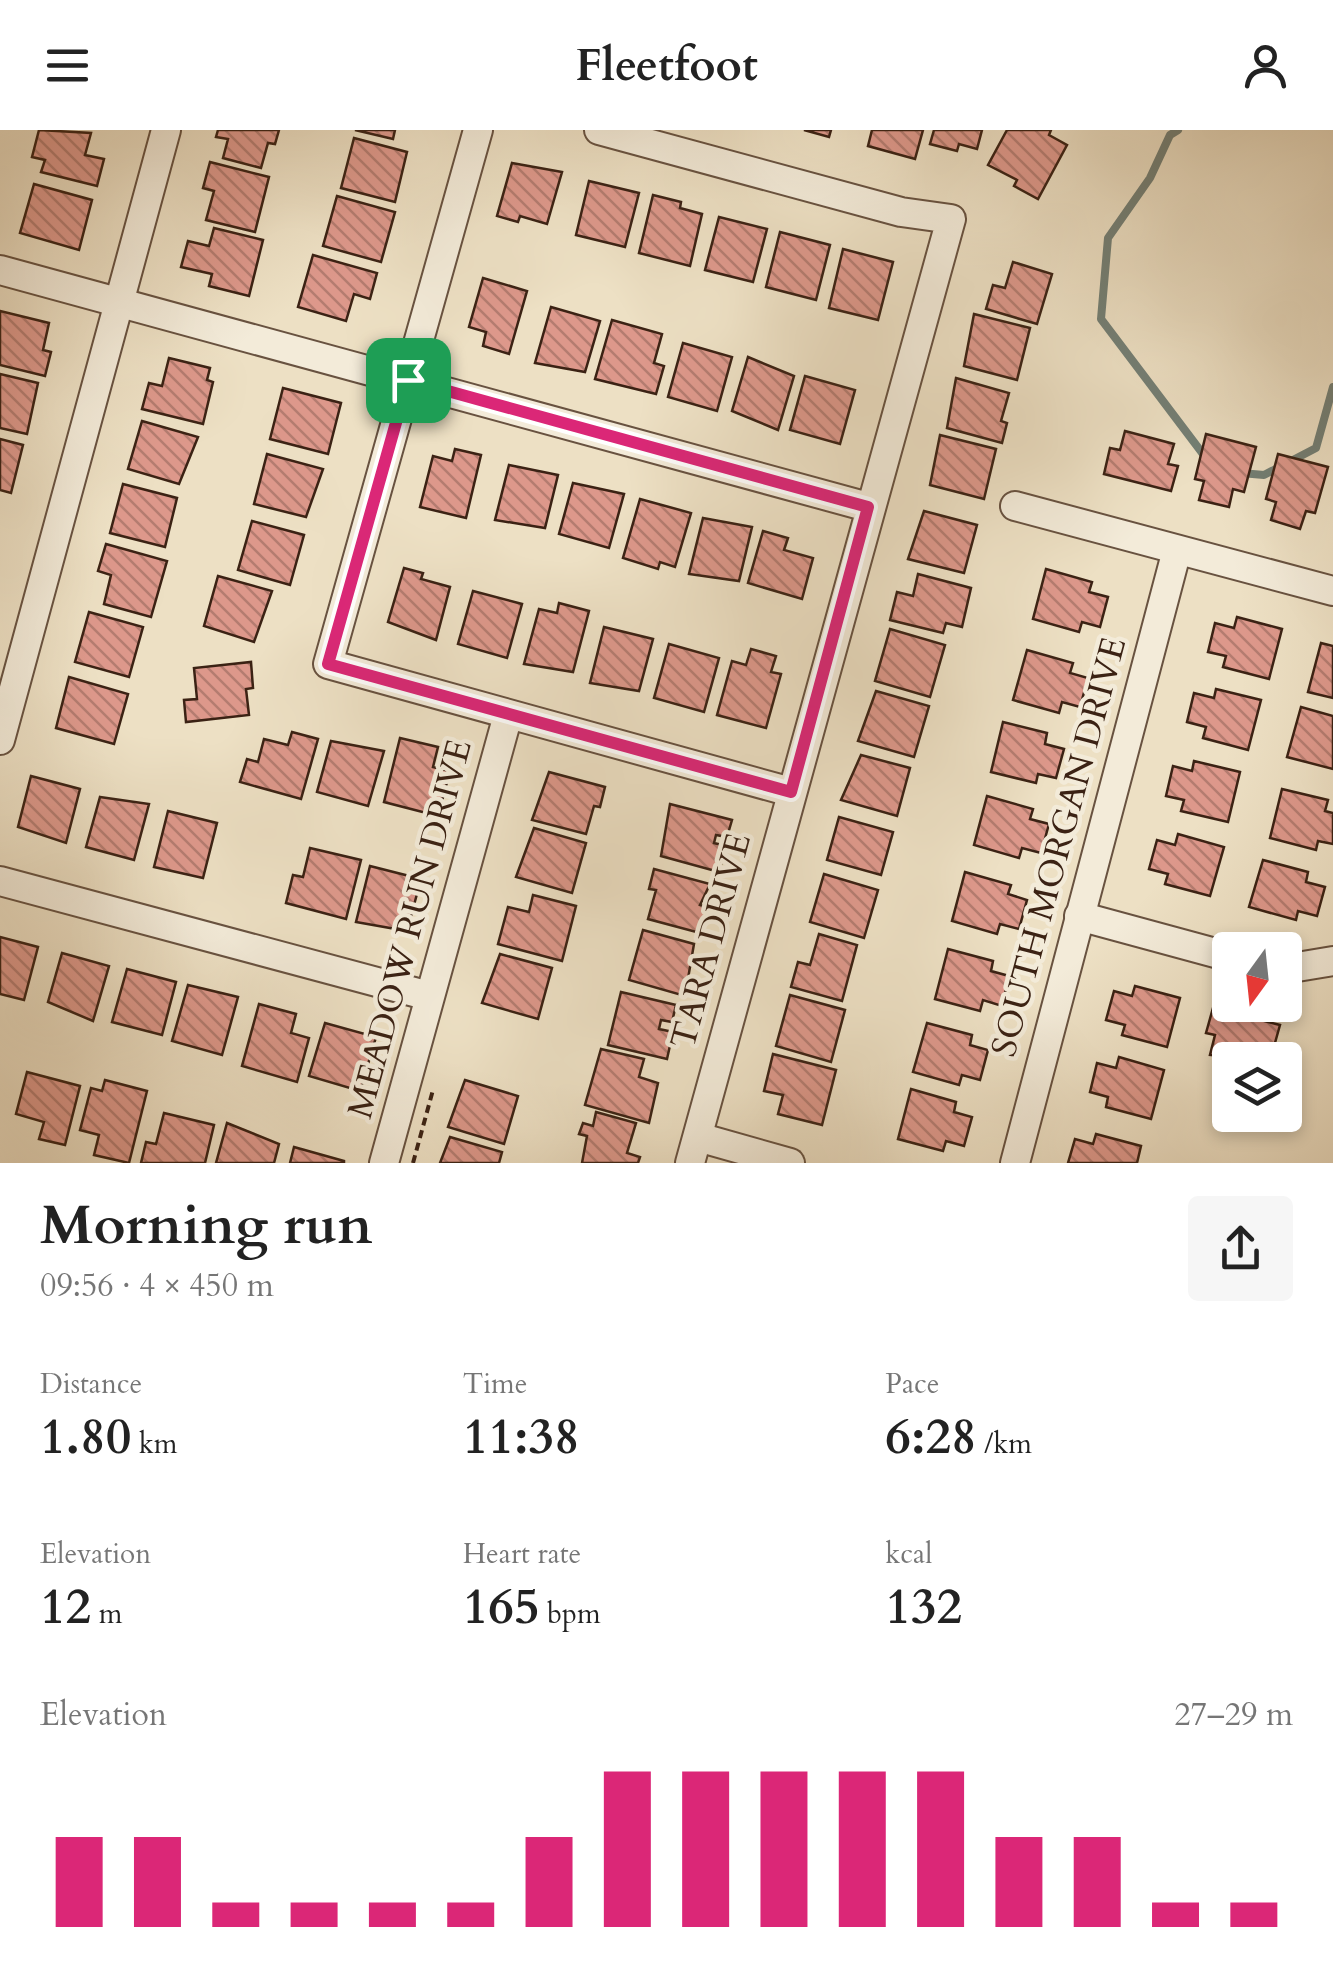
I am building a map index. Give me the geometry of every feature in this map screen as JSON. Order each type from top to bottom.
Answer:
[{"type":"street","points":[[0,740],[166,130]]},
{"type":"street","points":[[478,130],[328,664],[791,792]]},
{"type":"street","name":"TARA DRIVE","points":[[600,130],[901,212],[950,219],[694,1150]]},
{"type":"street","points":[[0,270],[868,507]]},
{"type":"street","points":[[1016,506],[1333,590]]},
{"type":"street","name":"SOUTH MORGAN DRIVE","points":[[1014,1163],[1178,550]]},
{"type":"street","name":"MEADOW RUN DRIVE","points":[[384,1163],[508,715]]},
{"type":"street","points":[[0,881],[429,996]]},
{"type":"street","points":[[1079,916],[1212,952]]},
{"type":"street","points":[[1302,966],[1333,960]]},
{"type":"street","points":[[694,1150],[790,1163]]},
{"type":"path","points":[[413,1163],[436,1079]]},
{"type":"building","points":[[39,130],[91,133],[85,155],[104,159],[97,186],[41,172],[45,160],[32,157]]},
{"type":"building","points":[[218,130],[279,130],[275,144],[268,143],[261,168],[223,158],[228,139],[216,137]]},
{"type":"building","points":[[355,130],[395,130],[393,139]]},
{"type":"building","points":[[804,130],[831,130],[829,137]]},
{"type":"building","points":[[872,130],[923,130],[915,159],[868,146]]},
{"type":"building","points":[[934,130],[982,130],[977,149],[959,144],[957,151],[930,144]]},
{"type":"building","points":[[1007,130],[1051,130],[1049,135],[1067,145],[1038,199],[1014,186],[1017,180],[988,165]]},
{"type":"building","points":[[354,138],[407,152],[395,202],[341,188]]},
{"type":"building","points":[[210,162],[269,177],[255,232],[206,220],[214,191],[203,188]]},
{"type":"building","points":[[512,163],[562,172],[547,224],[520,216],[518,222],[497,216]]},
{"type":"building","points":[[589,181],[639,193],[625,247],[576,235]]},
{"type":"building","points":[[34,184],[92,200],[79,250],[20,233]]},
{"type":"building","points":[[653,195],[681,202],[680,208],[702,214],[690,266],[639,253]]},
{"type":"building","points":[[337,196],[395,212],[381,262],[323,246]]},
{"type":"building","points":[[719,217],[767,229],[753,282],[705,270]]},
{"type":"building","points":[[214,228],[263,240],[249,296],[209,286],[212,274],[181,267],[188,241],[209,246]]},
{"type":"building","points":[[780,232],[830,245],[816,300],[766,287]]},
{"type":"building","points":[[843,249],[893,262],[878,320],[829,308]]},
{"type":"building","points":[[313,255],[377,273],[370,299],[354,294],[346,321],[298,307]]},
{"type":"building","points":[[1013,262],[1052,274],[1037,324],[986,309],[993,285],[1005,288]]},
{"type":"building","points":[[483,278],[527,291],[509,354],[483,346],[486,332],[469,327]]},
{"type":"building","points":[[551,307],[600,321],[585,372],[535,363]]},
{"type":"building","points":[[0,311],[49,323],[43,350],[51,352],[45,376],[0,365]]},
{"type":"building","points":[[974,314],[1030,328],[1017,380],[964,366]]},
{"type":"building","points":[[612,320],[662,334],[654,363],[664,366],[656,394],[595,379]]},
{"type":"building","points":[[683,343],[732,357],[717,411],[668,397]]},
{"type":"building","points":[[748,357],[794,376],[778,430],[732,411]]},
{"type":"building","points":[[169,358],[210,368],[207,380],[213,382],[203,424],[142,409],[149,383],[162,386]]},
{"type":"building","points":[[0,374],[38,383],[27,434],[0,428]]},
{"type":"building","points":[[805,376],[855,390],[840,444],[790,430]]},
{"type":"building","points":[[956,378],[1009,393],[1001,421],[1007,423],[1002,443],[947,428]]},
{"type":"building","points":[[283,388],[341,403],[328,454],[270,439]]},
{"type":"building","points":[[142,421],[198,437],[179,484],[128,469]]},
{"type":"building","points":[[1125,431],[1174,444],[1168,464],[1178,466],[1171,491],[1104,474],[1110,448],[1120,450]]},
{"type":"building","points":[[1206,434],[1256,447],[1244,492],[1233,489],[1229,507],[1199,500],[1204,481],[1195,479]]},
{"type":"building","points":[[940,435],[996,449],[984,499],[930,485]]},
{"type":"building","points":[[0,439],[23,445],[11,493],[0,490]]},
{"type":"building","points":[[455,449],[481,455],[466,518],[420,507],[433,456],[452,461]]},
{"type":"building","points":[[267,454],[323,469],[306,517],[254,504]]},
{"type":"building","points":[[1278,454],[1328,467],[1315,513],[1306,511],[1300,529],[1271,520],[1276,502],[1266,499]]},
{"type":"building","points":[[509,465],[558,475],[545,528],[495,520]]},
{"type":"building","points":[[573,483],[624,494],[609,548],[559,534]]},
{"type":"building","points":[[123,484],[177,498],[165,547],[110,533]]},
{"type":"building","points":[[640,499],[691,513],[675,567],[660,562],[658,569],[623,558]]},
{"type":"building","points":[[924,511],[977,525],[964,573],[908,559]]},
{"type":"building","points":[[703,518],[752,527],[739,581],[689,574]]},
{"type":"building","points":[[252,521],[304,535],[290,585],[238,570]]},
{"type":"building","points":[[763,531],[788,538],[784,550],[813,558],[802,599],[748,583]]},
{"type":"building","points":[[106,544],[167,561],[151,617],[104,604],[111,575],[98,571]]},
{"type":"building","points":[[404,568],[423,573],[421,579],[450,587],[436,640],[388,622]]},
{"type":"building","points":[[1046,569],[1092,582],[1089,592],[1108,597],[1100,627],[1082,622],[1079,632],[1033,619]]},
{"type":"building","points":[[918,574],[971,588],[962,627],[946,623],[943,633],[890,620],[897,592],[913,596]]},
{"type":"building","points":[[218,576],[272,591],[254,642],[204,626]]},
{"type":"building","points":[[473,591],[522,604],[507,658],[458,644]]},
{"type":"building","points":[[559,603],[589,611],[573,672],[524,664],[539,609],[557,613]]},
{"type":"building","points":[[89,612],[143,627],[129,677],[75,662]]},
{"type":"building","points":[[1237,617],[1282,629],[1269,679],[1223,667],[1226,656],[1208,652],[1215,623],[1234,628]]},
{"type":"building","points":[[604,627],[653,639],[639,691],[590,683]]},
{"type":"building","points":[[890,629],[945,645],[930,697],[875,681]]},
{"type":"building","points":[[1321,643],[1333,646],[1333,698],[1308,692]]},
{"type":"building","points":[[669,644],[719,658],[704,712],[654,698]]},
{"type":"building","points":[[751,649],[776,656],[771,672],[781,674],[766,728],[717,715],[732,661],[746,665]]},
{"type":"building","points":[[1027,650],[1073,663],[1070,673],[1088,678],[1080,707],[1062,702],[1059,713],[1013,700]]},
{"type":"building","points":[[251,662],[253,688],[246,689],[249,715],[186,722],[184,700],[197,699],[194,668]]},
{"type":"building","points":[[69,677],[128,694],[114,744],[56,728]]},
{"type":"building","points":[[1216,689],[1261,700],[1248,750],[1203,738],[1206,727],[1187,722],[1194,693],[1214,698]]},
{"type":"building","points":[[876,691],[929,706],[914,757],[858,741]]},
{"type":"building","points":[[1301,707],[1333,716],[1333,769],[1287,757]]},
{"type":"building","points":[[1003,722],[1047,733],[1045,744],[1064,749],[1056,778],[1038,774],[1036,783],[991,772]]},
{"type":"building","points":[[292,732],[318,739],[301,799],[240,782],[247,759],[258,762],[264,739],[288,745]]},
{"type":"building","points":[[400,738],[438,747],[433,767],[450,771],[438,816],[384,802]]},
{"type":"building","points":[[331,741],[384,751],[368,806],[317,792]]},
{"type":"building","points":[[861,755],[910,768],[897,816],[841,800]]},
{"type":"building","points":[[1194,761],[1240,772],[1228,822],[1181,811],[1184,800],[1166,796],[1173,766],[1192,771]]},
{"type":"building","points":[[549,772],[605,787],[600,807],[594,806],[586,834],[532,820]]},
{"type":"building","points":[[31,776],[80,789],[66,843],[18,827]]},
{"type":"building","points":[[1282,789],[1328,800],[1325,811],[1333,813],[1333,844],[1318,841],[1316,850],[1270,838]]},
{"type":"building","points":[[987,796],[1033,809],[1030,819],[1049,824],[1041,853],[1022,848],[1019,858],[974,845]]},
{"type":"building","points":[[100,797],[149,804],[134,860],[86,847]]},
{"type":"building","points":[[670,804],[732,820],[727,837],[716,835],[714,843],[726,846],[719,872],[661,856]]},
{"type":"building","points":[[168,811],[217,823],[203,878],[154,867]]},
{"type":"building","points":[[839,817],[893,832],[881,875],[827,860]]},
{"type":"building","points":[[534,828],[586,843],[572,893],[516,877]]},
{"type":"building","points":[[1178,834],[1224,847],[1210,896],[1165,884],[1168,874],[1149,869],[1157,840],[1175,845]]},
{"type":"building","points":[[310,848],[361,860],[346,919],[286,903],[293,875],[303,877]]},
{"type":"building","points":[[1263,860],[1308,872],[1306,882],[1325,887],[1317,916],[1298,911],[1296,920],[1249,907]]},
{"type":"building","points":[[370,866],[421,879],[407,931],[356,922]]},
{"type":"building","points":[[654,869],[710,884],[700,905],[707,907],[700,933],[648,919],[656,890],[649,889]]},
{"type":"building","points":[[965,872],[1011,885],[1008,894],[1027,900],[1019,929],[1000,924],[997,934],[952,921]]},
{"type":"building","points":[[824,874],[878,890],[864,938],[810,922]]},
{"type":"building","points":[[533,895],[576,906],[562,961],[498,944],[508,907],[529,912]]},
{"type":"building","points":[[643,930],[694,944],[685,996],[629,980]]},
{"type":"building","points":[[819,934],[857,945],[842,1001],[791,987],[798,962],[810,965]]},
{"type":"building","points":[[0,937],[38,947],[24,1000],[0,994]]},
{"type":"building","points":[[948,949],[993,961],[991,971],[1009,976],[1002,1006],[983,1000],[980,1011],[935,999]]},
{"type":"building","points":[[62,953],[109,966],[93,1021],[48,1002]]},
{"type":"building","points":[[500,954],[552,968],[538,1019],[482,1003]]},
{"type":"building","points":[[127,969],[176,982],[162,1035],[112,1022]]},
{"type":"building","points":[[188,985],[238,997],[222,1055],[172,1041]]},
{"type":"building","points":[[1135,986],[1180,998],[1167,1047],[1122,1035],[1125,1025],[1106,1020],[1114,991],[1132,996]]},
{"type":"building","points":[[621,992],[676,1005],[672,1022],[661,1020],[659,1029],[673,1032],[667,1059],[608,1045]]},
{"type":"building","points":[[790,995],[845,1010],[831,1062],[776,1046]]},
{"type":"building","points":[[259,1004],[296,1014],[291,1033],[309,1038],[297,1082],[242,1066]]},
{"type":"building","points":[[1212,1012],[1212,1022],[1280,1025],[1275,1042],[1213,1042],[1215,1035],[1206,1033]]},
{"type":"building","points":[[325,1023],[376,1037],[360,1091],[309,1076]]},
{"type":"building","points":[[927,1023],[972,1035],[970,1045],[988,1050],[980,1080],[962,1075],[959,1085],[913,1072]]},
{"type":"building","points":[[601,1049],[644,1059],[639,1077],[658,1083],[649,1123],[585,1105]]},
{"type":"building","points":[[773,1054],[836,1070],[822,1125],[778,1114],[783,1095],[764,1091]]},
{"type":"building","points":[[1119,1057],[1164,1070],[1151,1119],[1106,1107],[1108,1097],[1090,1092],[1097,1063],[1116,1068]]},
{"type":"building","points":[[27,1072],[80,1086],[65,1145],[39,1139],[44,1122],[16,1114]]},
{"type":"building","points":[[105,1080],[147,1091],[129,1163],[94,1155],[99,1135],[80,1130],[91,1088],[102,1091]]},
{"type":"building","points":[[465,1080],[518,1096],[504,1144],[448,1127]]},
{"type":"building","points":[[911,1089],[956,1102],[954,1112],[972,1117],[964,1146],[946,1141],[943,1151],[898,1139]]},
{"type":"building","points":[[596,1112],[636,1123],[627,1153],[640,1157],[638,1163],[582,1163],[587,1136],[579,1134],[583,1123],[593,1126]]},
{"type":"building","points":[[164,1113],[214,1125],[205,1163],[141,1163],[146,1142],[156,1144]]},
{"type":"building","points":[[227,1123],[279,1144],[274,1163],[216,1163]]},
{"type":"building","points":[[1096,1134],[1141,1146],[1137,1163],[1068,1163],[1075,1139],[1093,1144]]},
{"type":"building","points":[[450,1137],[502,1152],[499,1163],[440,1163]]},
{"type":"building","points":[[294,1147],[344,1161],[344,1163],[290,1163]]},
{"type":"waterway","points":[[1178,130],[1170,135],[1150,178],[1108,238],[1101,319],[1206,458]]},
{"type":"waterway","points":[[1241,473],[1264,475],[1316,448],[1333,387]]},
{"type":"route","points":[[408,380],[868,507],[791,792],[328,664],[408,380]]}]
